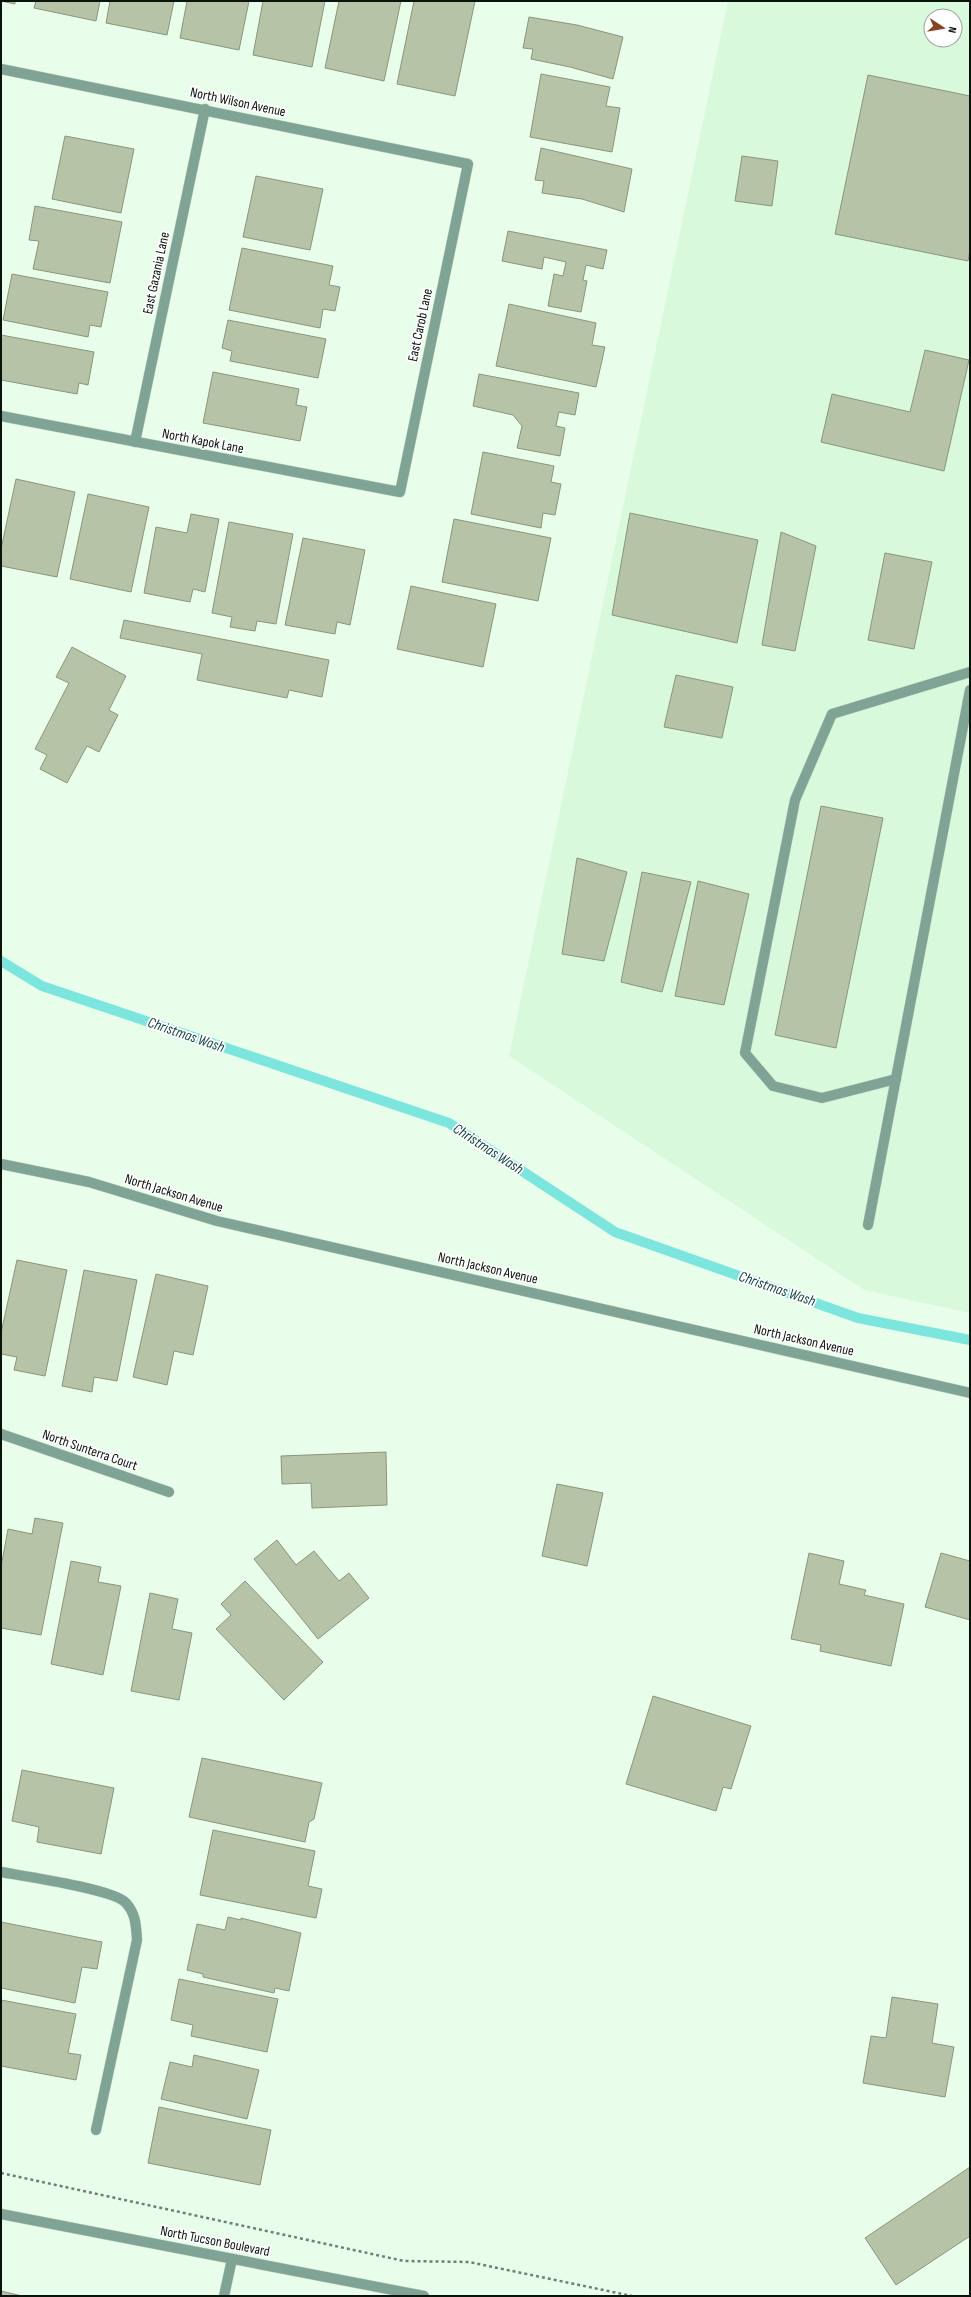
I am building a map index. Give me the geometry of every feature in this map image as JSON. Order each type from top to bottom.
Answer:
[{"type":"street","name":"North Wilson Avenue","points":[[1,69],[205,109],[468,164]]},
{"type":"street","name":"East Gazania Lane","points":[[135,442],[205,109]]},
{"type":"street","name":"East Carob Lane","points":[[400,492],[468,164]]},
{"type":"street","name":"North Kapok Lane","points":[[1,416],[400,492]]},
{"type":"street","points":[[896,1079],[822,1098],[773,1086],[745,1053],[795,800],[832,714],[970,672]]},
{"type":"street","points":[[868,1225],[970,690]]},
{"type":"street","name":"North Jackson Avenue","points":[[1,1164],[89,1182],[217,1221],[970,1393]]},
{"type":"street","name":"North Sunterra Court","points":[[1,1434],[169,1492]]},
{"type":"street","points":[[1,1872],[108,1894],[125,1902],[135,1917],[137,1940],[96,2130]]},
{"type":"street","name":"North Tucson Boulevard","points":[[1,2214],[424,2296]]},
{"type":"street","points":[[224,2296],[232,2259]]},
{"type":"path","points":[[1,2173],[404,2261],[469,2262],[632,2296]]},
{"type":"shaded area","points":[[728,1],[970,1],[970,1313],[864,1290],[509,1056]]},
{"type":"building","points":[[1,1],[15,1],[15,4]]},
{"type":"building","points":[[36,1],[100,1],[96,21],[34,8]]},
{"type":"building","points":[[110,1],[174,1],[167,35],[106,23]]},
{"type":"building","points":[[187,1],[249,1],[239,50],[180,38]]},
{"type":"building","points":[[263,1],[325,1],[312,67],[253,55]]},
{"type":"building","points":[[339,1],[401,1],[384,81],[325,68]]},
{"type":"building","points":[[414,1],[475,1],[455,96],[397,84]]},
{"type":"building","points":[[529,17],[577,25],[623,37],[613,79],[570,67],[531,59],[533,49],[523,48]]},
{"type":"building","points":[[541,74],[610,87],[606,106],[620,108],[612,152],[530,137]]},
{"type":"building","points":[[868,75],[970,96],[970,251],[968,261],[835,234]]},
{"type":"building","points":[[65,136],[134,149],[121,213],[52,199]]},
{"type":"building","points":[[541,148],[632,169],[624,212],[582,199],[542,193],[544,181],[535,180]]},
{"type":"building","points":[[742,156],[778,161],[772,206],[735,201]]},
{"type":"building","points":[[256,176],[323,189],[310,250],[243,237]]},
{"type":"building","points":[[35,206],[122,222],[110,283],[33,269],[39,241],[29,240]]},
{"type":"building","points":[[508,231],[607,250],[603,269],[586,265],[583,280],[587,281],[581,312],[548,306],[554,274],[563,276],[566,262],[544,257],[542,269],[502,261]]},
{"type":"building","points":[[242,248],[333,266],[329,285],[340,287],[335,311],[323,309],[320,328],[229,310]]},
{"type":"building","points":[[12,274],[108,292],[101,327],[90,325],[88,337],[3,320]]},
{"type":"building","points":[[509,304],[596,323],[592,345],[605,347],[596,387],[496,366]]},
{"type":"building","points":[[228,320],[326,339],[318,378],[230,361],[232,351],[222,348]]},
{"type":"building","points":[[1,335],[94,352],[88,385],[79,383],[77,394],[1,380]]},
{"type":"building","points":[[925,350],[969,360],[944,471],[821,442],[832,394],[910,412]]},
{"type":"building","points":[[213,372],[299,389],[296,405],[307,407],[300,441],[203,423]]},
{"type":"building","points":[[479,374],[579,393],[575,415],[559,412],[556,426],[565,428],[560,456],[517,448],[522,426],[513,415],[473,406]]},
{"type":"building","points":[[483,452],[554,466],[551,482],[561,484],[555,515],[543,513],[541,528],[471,514]]},
{"type":"building","points":[[16,479],[75,492],[57,577],[1,566],[1,549]]},
{"type":"building","points":[[88,494],[149,507],[131,592],[70,579]]},
{"type":"building","points":[[630,513],[758,540],[737,643],[612,615]]},
{"type":"building","points":[[191,514],[219,519],[205,592],[193,589],[190,602],[144,593],[156,527],[187,533]]},
{"type":"building","points":[[454,519],[551,538],[538,601],[442,582]]},
{"type":"building","points":[[229,522],[293,534],[276,624],[257,621],[255,631],[230,627],[232,617],[212,613]]},
{"type":"building","points":[[781,532],[816,546],[795,651],[762,645]]},
{"type":"building","points":[[303,538],[365,550],[350,625],[337,622],[335,634],[285,625]]},
{"type":"building","points":[[885,553],[932,562],[914,649],[868,640]]},
{"type":"building","points":[[411,586],[496,604],[483,667],[397,649]]},
{"type":"building","points":[[124,620],[329,660],[322,697],[289,690],[287,698],[197,680],[202,654],[120,638]]},
{"type":"building","points":[[72,647],[126,676],[109,710],[118,715],[99,752],[87,746],[67,783],[40,769],[47,755],[35,749],[69,683],[56,677]]},
{"type":"building","points":[[676,675],[733,687],[722,738],[664,727]]},
{"type":"building","points":[[821,806],[883,818],[836,1048],[775,1035]]},
{"type":"building","points":[[577,858],[627,872],[604,961],[562,954]]},
{"type":"building","points":[[642,872],[691,882],[662,992],[621,982]]},
{"type":"building","points":[[698,881],[749,894],[724,1005],[675,996]]},
{"type":"building","points":[[17,1260],[67,1270],[45,1376],[14,1370],[17,1357],[1,1354],[1,1333]]},
{"type":"building","points":[[84,1270],[137,1280],[117,1381],[94,1377],[92,1392],[62,1386]]},
{"type":"building","points":[[156,1274],[208,1286],[193,1355],[174,1351],[167,1385],[133,1377]]},
{"type":"building","points":[[386,1452],[387,1505],[312,1508],[311,1483],[282,1484],[281,1456]]},
{"type":"building","points":[[557,1484],[603,1493],[587,1566],[542,1556]]},
{"type":"building","points":[[35,1518],[63,1523],[41,1635],[1,1628],[1,1567],[8,1529],[32,1534]]},
{"type":"building","points":[[277,1540],[296,1565],[314,1551],[339,1581],[349,1573],[369,1598],[318,1639],[254,1559]]},
{"type":"building","points":[[809,1553],[844,1561],[839,1584],[866,1590],[864,1595],[904,1604],[891,1666],[820,1651],[821,1645],[791,1639]]},
{"type":"building","points":[[941,1553],[970,1561],[970,1620],[925,1607]]},
{"type":"building","points":[[71,1561],[101,1567],[98,1582],[121,1586],[103,1675],[51,1664]]},
{"type":"building","points":[[245,1581],[323,1662],[284,1700],[216,1629],[231,1615],[221,1604]]},
{"type":"building","points":[[150,1593],[178,1599],[172,1629],[192,1633],[179,1700],[131,1691]]},
{"type":"building","points":[[653,1696],[751,1726],[731,1789],[723,1787],[716,1811],[626,1784]]},
{"type":"building","points":[[202,1758],[322,1783],[314,1819],[309,1822],[305,1842],[189,1817]]},
{"type":"building","points":[[22,1770],[114,1788],[101,1854],[37,1842],[39,1827],[12,1821]]},
{"type":"building","points":[[213,1830],[315,1851],[308,1886],[322,1889],[316,1918],[200,1895]]},
{"type":"building","points":[[228,1917],[241,1920],[241,1918],[301,1933],[289,1991],[275,1988],[274,1993],[203,1977],[203,1974],[187,1970],[197,1924],[225,1930]]},
{"type":"building","points":[[1,1922],[102,1942],[97,1969],[82,1967],[75,2003],[1,1988]]},
{"type":"building","points":[[179,1979],[278,1999],[267,2052],[191,2036],[193,2025],[171,2020]]},
{"type":"building","points":[[892,1997],[938,2004],[932,2043],[954,2047],[945,2097],[863,2083],[871,2036],[886,2038]]},
{"type":"building","points":[[1,2000],[76,2014],[68,2053],[81,2055],[76,2080],[1,2066]]},
{"type":"building","points":[[194,2055],[259,2070],[247,2119],[161,2099],[170,2062],[192,2067]]},
{"type":"building","points":[[159,2107],[271,2130],[260,2185],[148,2163]]},
{"type":"building","points":[[970,2167],[970,2236],[896,2285],[865,2238]]},
{"type":"building","points":[[1,2291],[22,2296],[1,2296]]},
{"type":"waterway","name":"Christmas Wash","points":[[1,961],[42,986],[449,1123],[615,1232],[858,1318],[970,1340]]}]
